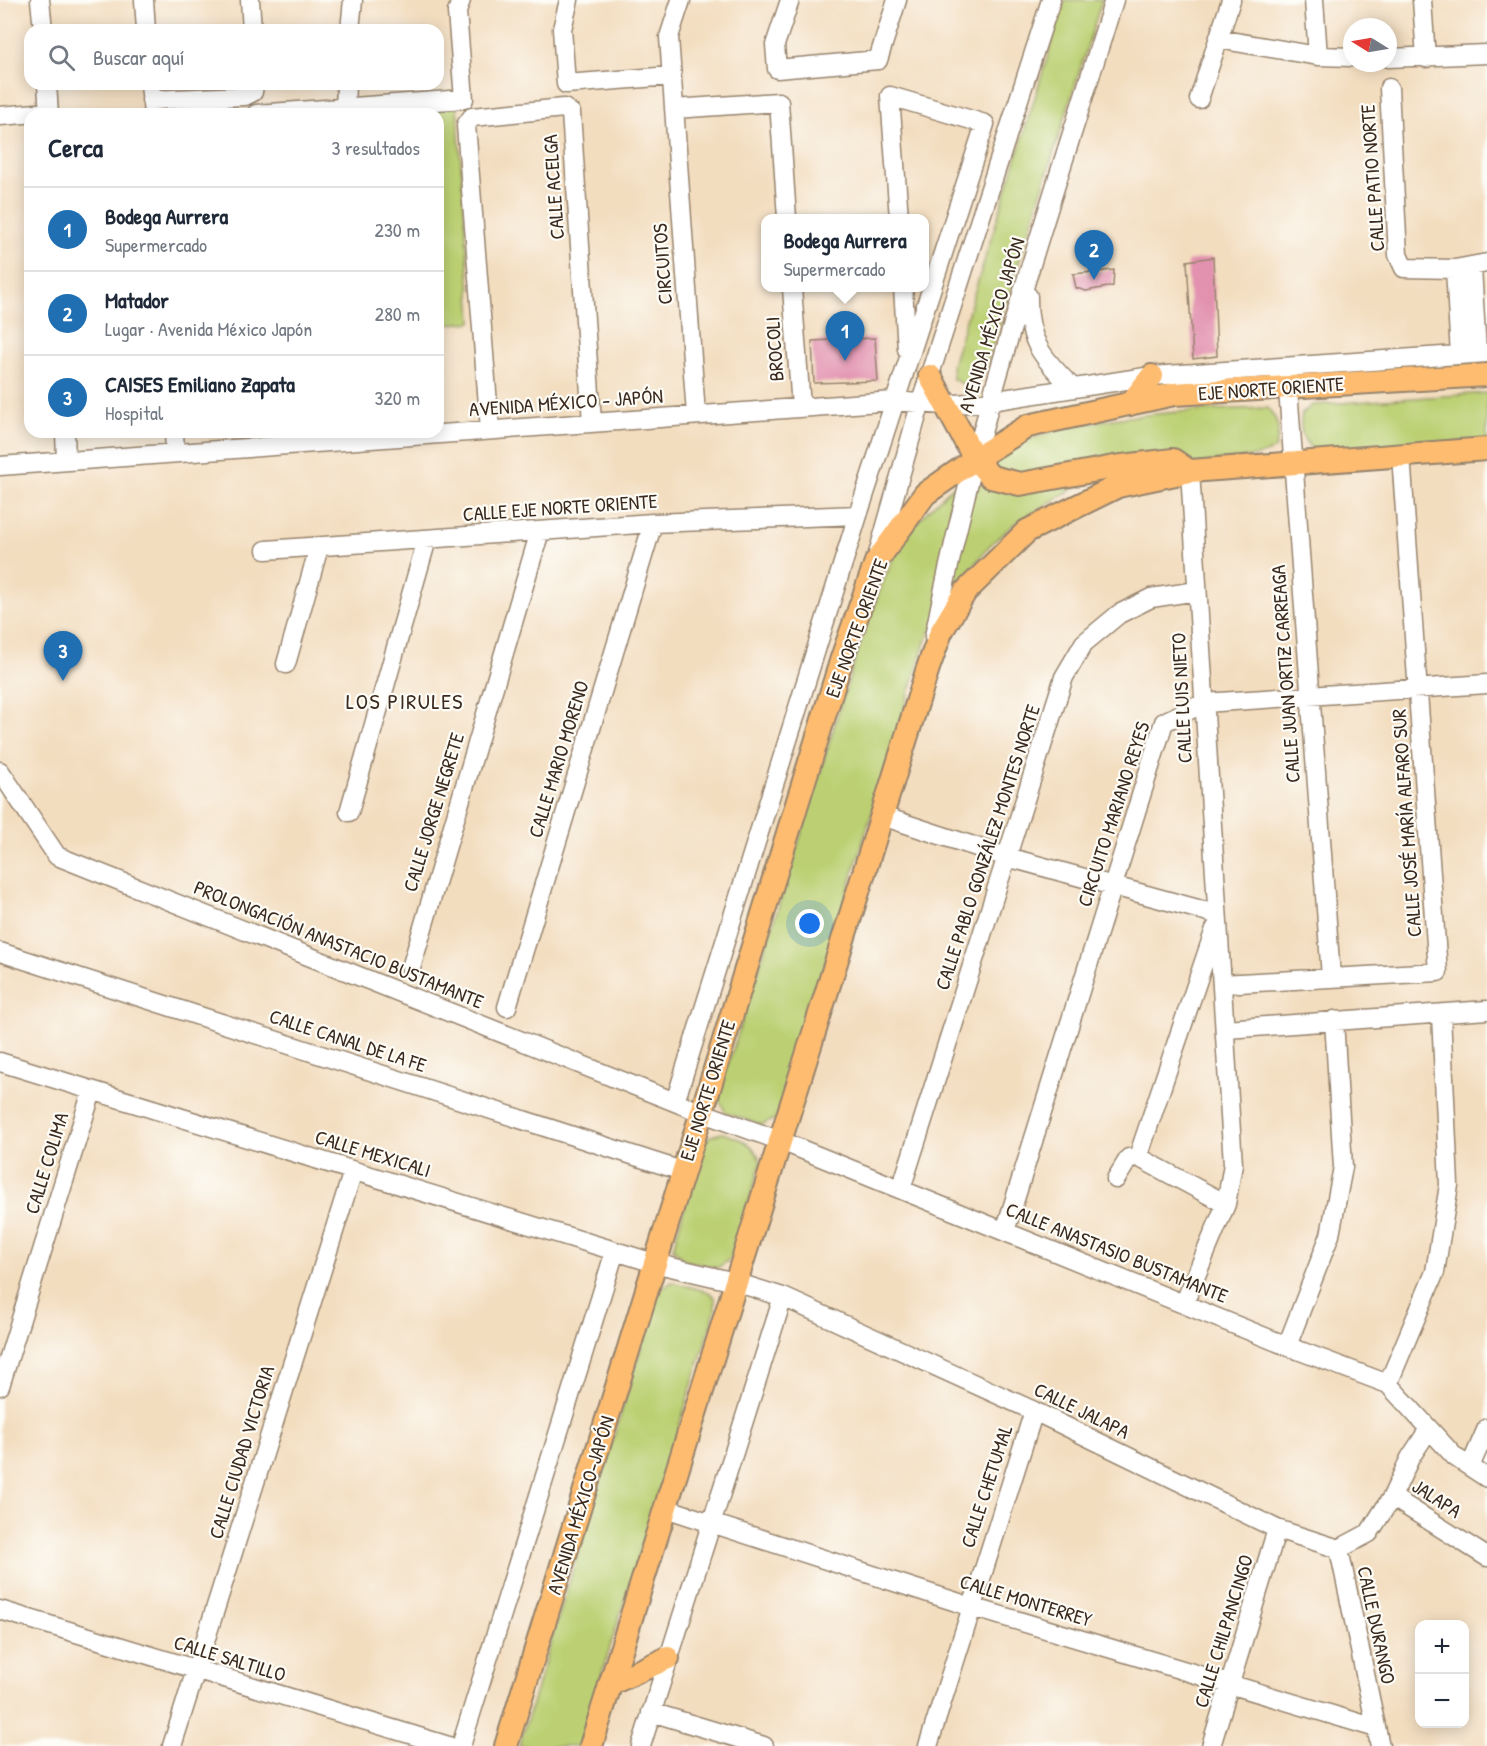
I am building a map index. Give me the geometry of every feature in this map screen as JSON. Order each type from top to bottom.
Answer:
[{"type":"main road","points":[[1361,382],[1385,362]]},
{"type":"main road","name":"EJE NORTE ORIENTE","points":[[654,1263],[838,669],[876,562],[925,494],[1028,426],[1174,394],[1287,377],[1361,382],[1487,375]]},
{"type":"main road","points":[[930,376],[975,459],[991,477],[1020,484],[1114,467],[1173,460],[1190,471]]},
{"type":"main road","points":[[1130,404],[1152,376]]},
{"type":"main road","points":[[591,1746],[928,668],[941,632],[965,592],[1028,531],[1118,486],[1190,471],[1487,449]]},
{"type":"main road","name":"AVENIDA MÉXICO-JAPÓN","points":[[506,1746],[654,1263]]},
{"type":"main road","points":[[610,1684],[668,1658]]},
{"type":"street","points":[[40,0],[42,24]]},
{"type":"street","points":[[144,0],[146,24]]},
{"type":"street","points":[[250,0],[252,24]]},
{"type":"street","points":[[351,24],[353,0]]},
{"type":"street","points":[[346,90],[345,108],[464,99],[457,12],[461,0]]},
{"type":"street","points":[[569,0],[561,29],[566,84],[671,76]]},
{"type":"street","name":"CIRCUITOS","points":[[681,0],[669,37],[696,415]]},
{"type":"street","points":[[790,0],[775,45],[777,69],[878,60],[897,0]]},
{"type":"street","points":[[876,562],[920,405],[1051,0]]},
{"type":"street","name":"AVENIDA MÉXICO JAPÓN","points":[[928,668],[950,553],[990,401],[1114,0]]},
{"type":"street","points":[[1199,99],[1231,0]]},
{"type":"street","points":[[1314,0],[1318,56]]},
{"type":"street","points":[[1422,0],[1426,58]]},
{"type":"street","points":[[1218,39],[1318,56],[1343,57]]},
{"type":"street","points":[[1397,58],[1487,54]]},
{"type":"street","name":"CALLE PATIO NORTE","points":[[1389,88],[1398,255],[1404,268],[1471,267]]},
{"type":"street","points":[[47,90],[49,108]]},
{"type":"street","points":[[151,99],[245,96],[253,90]]},
{"type":"street","name":"EJE NORTE ORIENTE","points":[[675,1102],[894,401],[985,124],[890,96],[898,214]]},
{"type":"street","points":[[674,109],[779,102],[788,214]]},
{"type":"street","name":"CALLE ACELGA","points":[[490,430],[466,125],[472,117],[564,108],[571,113],[592,423]]},
{"type":"street","points":[[0,116],[24,115]]},
{"type":"street","points":[[1471,267],[1474,354]]},
{"type":"street","points":[[1028,276],[1027,313],[1034,341],[1045,362],[1072,387]]},
{"type":"street","name":"BROCOLI","points":[[792,292],[801,407]]},
{"type":"street","points":[[903,292],[908,359]]},
{"type":"street","name":"AVENIDA MÉXICO - JAPÓN","points":[[444,433],[894,401],[920,405],[944,405],[990,401],[1152,376],[1287,377],[1385,362],[1474,354]]},
{"type":"street","name":"CALLE JUAN ORTIZ CARREAGA","points":[[1287,377],[1308,696],[1331,977]]},
{"type":"street","points":[[65,438],[66,461]]},
{"type":"street","points":[[174,438],[175,453]]},
{"type":"street","name":"AVENIDA MÉXICO - JAPÓN","points":[[0,466],[380,438]]},
{"type":"street","name":"CALLE JOSÉ MARÍA ALFARO SUR","points":[[1222,984],[1438,972],[1420,688],[1401,455]]},
{"type":"street","name":"CALLE LUIS NIETO","points":[[1185,1304],[1226,1204],[1233,1164],[1190,471]]},
{"type":"street","name":"CALLE EJE NORTE ORIENTE","points":[[266,550],[653,523],[858,515]]},
{"type":"street","name":"CALLE MARIO MORENO","points":[[507,1007],[653,523]]},
{"type":"street","name":"CALLE JORGE NEGRETE","points":[[411,968],[540,531]]},
{"type":"street","points":[[349,812],[428,539]]},
{"type":"street","points":[[286,664],[319,547]]},
{"type":"street","name":"CALLE PABLO GONZÁLEZ MONTES NORTE","points":[[901,1189],[1064,677],[1084,643],[1119,614],[1151,598],[1197,591]]},
{"type":"street","name":"CIRCUITO MARIANO REYES","points":[[1005,1231],[1164,722],[1204,703],[1487,684]]},
{"type":"street","name":"PROLONGACIÓN ANASTACIO BUSTAMANTE","points":[[0,771],[57,856],[700,1112]]},
{"type":"street","points":[[882,816],[1007,857],[1217,918]]},
{"type":"street","name":"CALLE LUIS NIETO","points":[[1138,1157],[1217,918]]},
{"type":"street","name":"CALLE CANAL DE LA FE","points":[[0,952],[682,1171]]},
{"type":"street","points":[[1226,1029],[1487,1010]]},
{"type":"street","points":[[1388,1384],[1435,1272],[1449,1185],[1441,1014]]},
{"type":"street","points":[[1287,1346],[1330,1235],[1343,1167],[1334,1020]]},
{"type":"street","name":"CALLE MEXICALI","points":[[0,1062],[654,1263],[735,1282]]},
{"type":"street","name":"CALLE COLIMA","points":[[0,1386],[92,1090]]},
{"type":"street","name":"CALLE ANASTASIO BUSTAMANTE","points":[[700,1112],[781,1141],[1287,1346],[1388,1384],[1455,1457],[1487,1478]]},
{"type":"street","points":[[1116,1179],[1129,1158],[1138,1157],[1226,1204]]},
{"type":"street","name":"CALLE CIUDAD VICTORIA","points":[[172,1746],[353,1171]]},
{"type":"street","points":[[461,1746],[615,1251]]},
{"type":"street","name":"CALLE JALAPA","points":[[735,1282],[783,1297],[1034,1411],[1277,1529],[1339,1549]]},
{"type":"street","points":[[640,1746],[783,1297]]},
{"type":"street","name":"CALLE CHETUMAL","points":[[928,1746],[1034,1411]]},
{"type":"street","points":[[1470,1467],[1487,1428]]},
{"type":"street","points":[[1339,1549],[1369,1533],[1392,1497],[1410,1458],[1429,1429]]},
{"type":"street","name":"JALAPA","points":[[1392,1497],[1487,1557]]},
{"type":"street","name":"CALLE MONTERREY","points":[[665,1508],[972,1607],[1376,1728]]},
{"type":"street","name":"CALLE CHILPANCINGO","points":[[1211,1746],[1277,1529]]},
{"type":"street","name":"CALLE DURANGO","points":[[1339,1549],[1380,1746]]},
{"type":"street","name":"CALLE SALTILLO","points":[[0,1610],[195,1672],[449,1746]]},
{"type":"street","points":[[651,1712],[764,1746]]},
{"type":"green space","points":[[1065,0],[1102,0],[983,376],[964,385],[953,379],[952,365]]},
{"type":"green space","points":[[457,107],[472,322],[444,324],[444,108],[440,108]]},
{"type":"green space","points":[[1487,393],[1487,440],[1318,453],[1303,436],[1302,414],[1312,405]]},
{"type":"green space","points":[[1268,408],[1278,427],[1275,449],[1257,456],[1107,475],[1071,490],[1014,524],[989,546],[948,598],[925,642],[780,1108],[775,1119],[762,1125],[726,1113],[719,1100],[720,1090],[841,703],[887,572],[898,550],[921,518],[965,477],[998,455],[1041,435],[1104,420],[1174,412]]},
{"type":"green space","points":[[722,1133],[736,1137],[751,1146],[761,1163],[731,1258],[718,1268],[684,1260],[673,1248],[702,1144],[711,1136]]},
{"type":"green space","points":[[672,1282],[709,1292],[715,1298],[715,1311],[579,1746],[519,1746],[659,1290]]},
{"type":"building","points":[[1213,257],[1217,356],[1193,359],[1187,261]]},
{"type":"building","points":[[1114,270],[1113,286],[1086,291],[1076,288],[1073,274]]},
{"type":"building","points":[[875,338],[878,381],[814,383],[812,341]]},
{"type":"place","name":"Matador","points":[[1094,280]]},
{"type":"place","name":"Bodega Aurrera","points":[[845,361]]},
{"type":"place","name":"CAISES Emiliano Zapata","points":[[63,681]]},
{"type":"district","name":"LOS PIRULES","points":[[405,701]]}]
